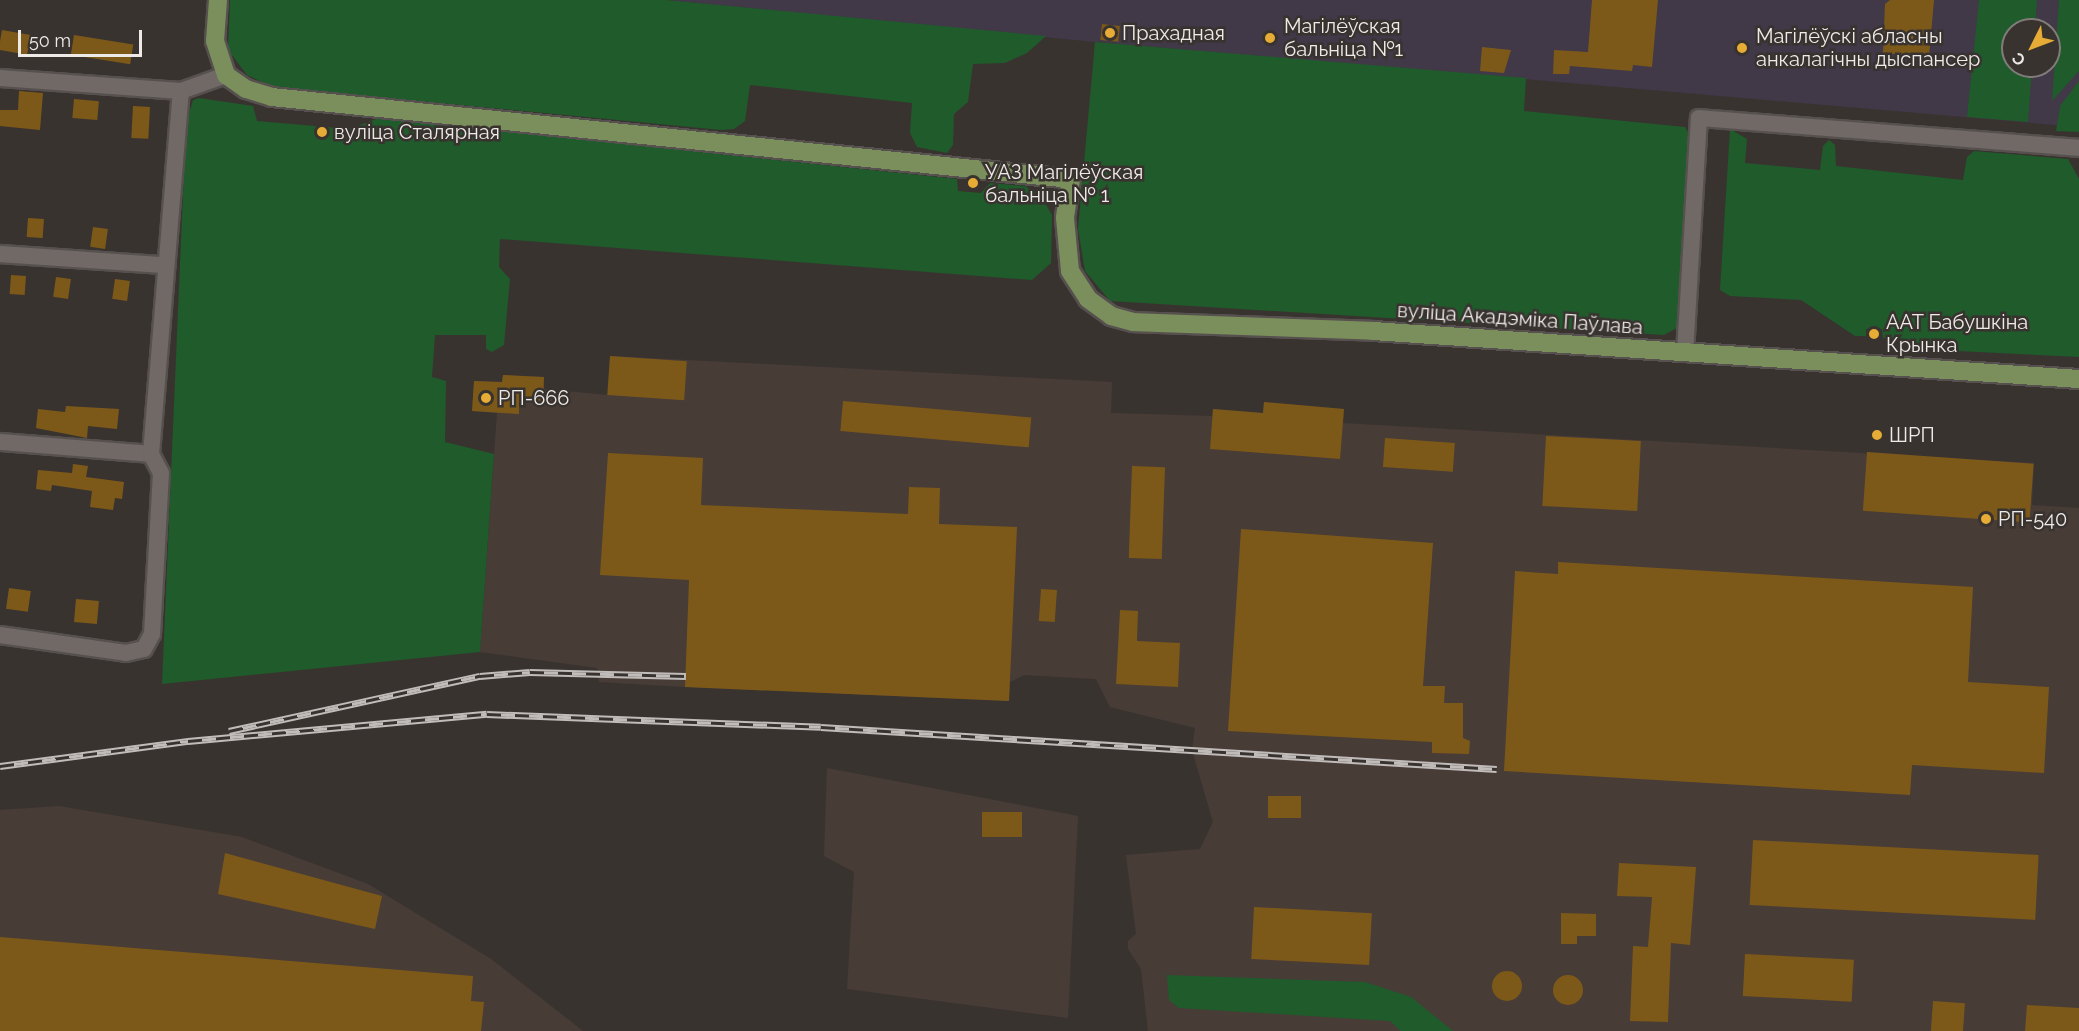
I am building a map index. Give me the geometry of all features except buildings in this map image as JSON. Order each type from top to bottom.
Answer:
[{"type":"main road","points":[[218,0],[215,41],[226,75]]},
{"type":"main road","name":"вуліца Акадэміка Паўлава","points":[[226,75],[246,89],[272,97],[1071,179],[1065,218],[1070,271],[1088,299],[1111,316],[1133,322],[1373,331],[2079,379]]},
{"type":"street","points":[[0,78],[181,91],[226,75]]},
{"type":"street","points":[[0,635],[126,652],[144,649],[152,633],[161,473],[151,454],[164,265],[181,91]]},
{"type":"street","points":[[1685,353],[1699,118],[2079,148]]},
{"type":"street","points":[[0,254],[164,265]]},
{"type":"street","points":[[0,442],[151,454]]},
{"type":"shaded area","name":"Магілёўскі абласны анкалагічны дыспансер","points":[[666,0],[2079,0],[2079,127],[1095,42]]},
{"type":"shaded area","points":[[610,356],[1112,382],[1111,413],[1212,416],[1213,409],[1263,413],[1264,402],[1344,409],[1343,423],[2034,463],[2032,505],[2079,508],[2079,1031],[1148,1031],[1141,969],[1128,949],[1128,941],[1136,934],[1126,855],[1200,849],[1213,822],[1192,750],[1195,728],[1110,707],[1096,679],[1024,675],[1010,682],[1009,701],[685,687],[599,682],[597,668],[480,652],[497,413],[472,411],[474,381],[502,382],[503,375],[544,377],[544,389],[608,395]]},
{"type":"shaded area","points":[[827,768],[1078,816],[1068,1018],[847,989],[854,872],[824,856]]},
{"type":"shaded area","points":[[59,806],[242,837],[368,884],[491,959],[583,1031],[0,1031],[0,810]]},
{"type":"green space","points":[[230,0],[666,0],[1046,36],[1027,53],[1005,63],[973,64],[968,102],[954,114],[953,145],[947,153],[917,147],[910,133],[912,103],[750,85],[745,121],[734,129],[721,130],[273,87],[247,75],[228,50]]},
{"type":"green space","points":[[1979,0],[2037,0],[2036,18],[2001,18],[2001,78],[2031,78],[2028,122],[1967,117]]},
{"type":"green space","points":[[2059,0],[2079,0],[2079,71],[2052,101],[2054,78],[2061,78],[2061,18],[2058,18]]},
{"type":"green space","points":[[1095,42],[1526,78],[1524,111],[1685,127],[1690,135],[1677,328],[1664,335],[1110,301],[1085,271],[1078,229]]},
{"type":"green space","points":[[2079,81],[2079,132],[2056,131],[2060,106]]},
{"type":"green space","points":[[199,98],[253,106],[257,121],[349,129],[379,118],[957,179],[958,191],[981,193],[990,183],[1025,186],[1041,196],[1052,215],[1051,263],[1032,280],[500,239],[499,267],[510,279],[504,345],[492,352],[486,349],[486,335],[435,335],[432,377],[446,381],[445,442],[494,454],[480,652],[162,684],[186,124],[193,100]]},
{"type":"green space","points":[[1730,129],[1747,139],[1745,163],[1820,170],[1823,146],[1829,140],[1835,145],[1836,166],[1963,180],[1967,157],[1974,151],[2068,159],[2079,179],[2079,357],[1916,349],[1905,339],[1883,338],[1882,329],[1866,329],[1866,336],[1855,336],[1801,300],[1730,296],[1720,290]]},
{"type":"green space","points":[[1167,975],[1365,982],[1411,997],[1453,1031],[1401,1031],[1390,1021],[1179,1008],[1169,1000]]},
{"type":"railway","points":[[229,731],[480,676],[530,672],[686,676]]},
{"type":"railway","points":[[0,766],[188,741],[487,714],[821,727],[1497,769]]},
{"type":"place","name":"Прахадная","points":[[1110,33]]},
{"type":"place","name":"Магілёўская бальніца №1","points":[[1270,38]]},
{"type":"place","name":"Магілёўскі абласны анкалагічны дыспансер","points":[[1742,48]]},
{"type":"place","name":"вуліца Сталярная","points":[[322,132]]},
{"type":"place","name":"УАЗ Магілёўская бальніца № 1","points":[[973,183]]},
{"type":"place","name":"ААТ Бабушкіна Крынка","points":[[1874,334]]},
{"type":"place","name":"РП-666","points":[[486,398]]},
{"type":"place","name":"ШРП","points":[[1877,435]]},
{"type":"place","name":"РП-540","points":[[1986,519]]}]
